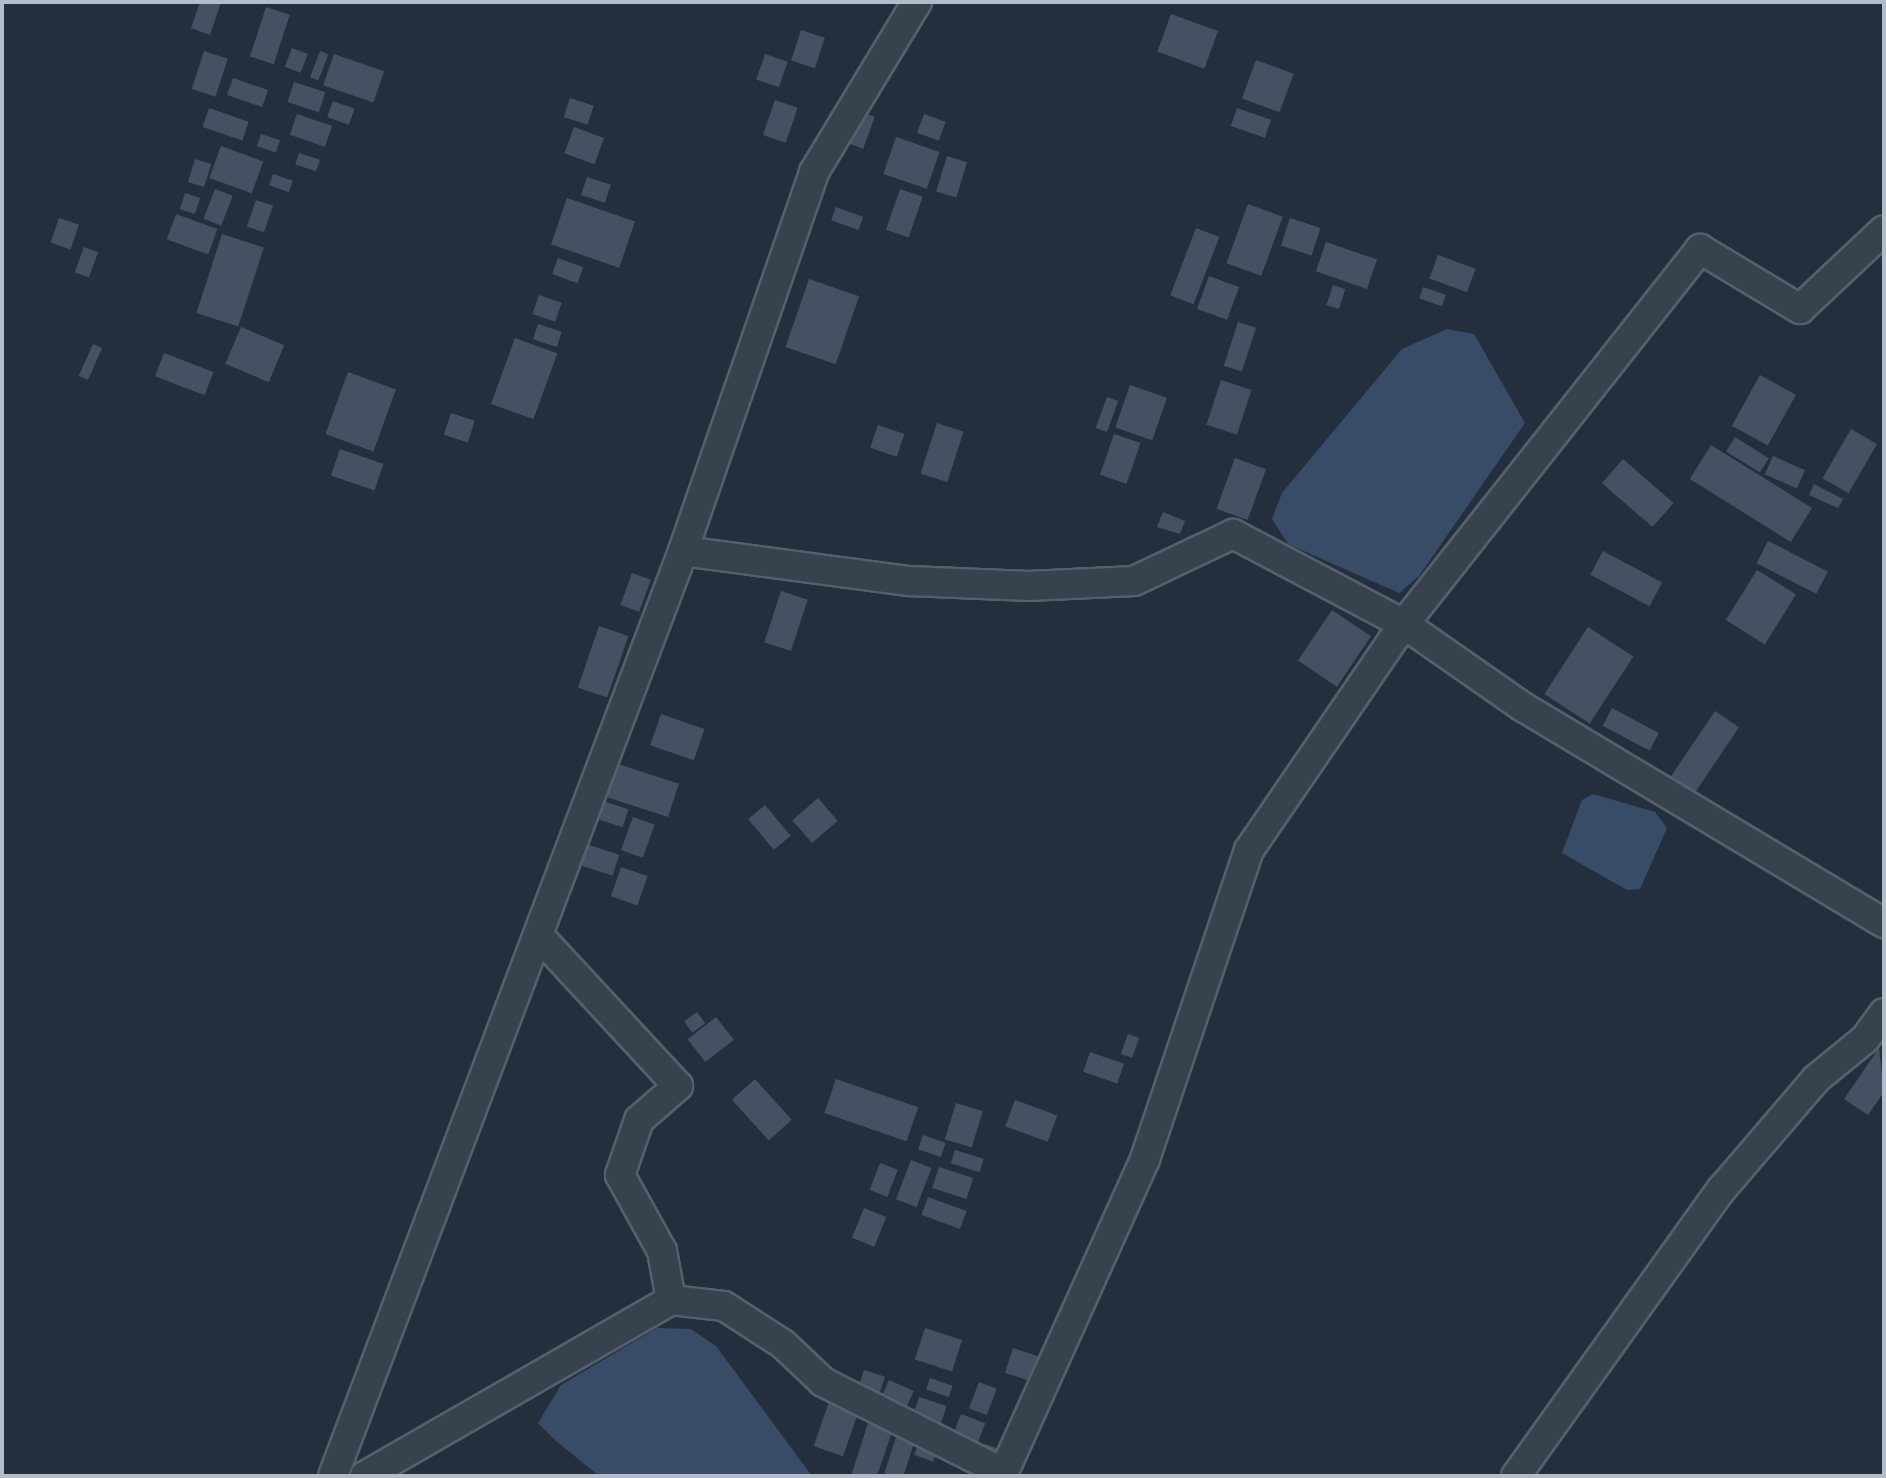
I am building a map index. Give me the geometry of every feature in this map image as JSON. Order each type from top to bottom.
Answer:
[{"type":"street","points":[[333,1476],[683,551],[814,172],[917,2]]},
{"type":"street","points":[[365,1476],[671,1300],[724,1306],[783,1344],[823,1382],[1003,1475],[1145,1158],[1249,850],[1404,625],[1700,249],[1800,309],[1884,230]]},
{"type":"street","points":[[683,551],[909,581],[1028,586],[1134,581],[1233,534],[1404,625],[1523,707],[1884,923]]},
{"type":"street","points":[[538,935],[678,1086],[639,1120],[620,1175],[662,1251],[671,1300]]},
{"type":"street","points":[[1516,1476],[1721,1190],[1816,1079],[1865,1039],[1884,1013]]},
{"type":"water","points":[[1447,329],[1474,334],[1525,423],[1419,576],[1399,593],[1288,544],[1272,519],[1282,493],[1402,349]]},
{"type":"water","points":[[1593,794],[1655,812],[1667,828],[1640,889],[1627,890],[1562,853],[1582,800]]},
{"type":"water","points":[[657,1328],[691,1329],[716,1346],[812,1476],[599,1476],[538,1423],[561,1385]]},
{"type":"building","points":[[200,2],[221,2],[210,35],[191,28]]},
{"type":"building","points":[[266,7],[290,15],[274,64],[250,56]]},
{"type":"building","points":[[1171,14],[1218,31],[1204,69],[1157,52]]},
{"type":"building","points":[[801,30],[825,38],[815,68],[791,60]]},
{"type":"building","points":[[292,48],[308,54],[301,73],[285,67]]},
{"type":"building","points":[[204,51],[228,59],[215,97],[192,89]]},
{"type":"building","points":[[320,51],[328,54],[318,80],[310,77]]},
{"type":"building","points":[[334,54],[384,71],[373,102],[323,85]]},
{"type":"building","points":[[765,54],[788,62],[779,87],[756,80]]},
{"type":"building","points":[[1256,60],[1294,74],[1280,112],[1242,99]]},
{"type":"building","points":[[233,78],[268,90],[262,107],[227,95]]},
{"type":"building","points":[[294,82],[325,92],[319,112],[288,102]]},
{"type":"building","points":[[570,98],[594,106],[588,125],[564,117]]},
{"type":"building","points":[[775,100],[798,108],[786,143],[763,135]]},
{"type":"building","points":[[333,101],[355,109],[349,125],[327,117]]},
{"type":"building","points":[[209,108],[249,122],[242,141],[202,127]]},
{"type":"building","points":[[1237,108],[1271,120],[1265,138],[1231,126]]},
{"type":"building","points":[[856,110],[875,117],[863,149],[844,142]]},
{"type":"building","points":[[297,114],[332,126],[325,147],[290,135]]},
{"type":"building","points":[[924,114],[946,122],[939,141],[917,133]]},
{"type":"building","points":[[574,127],[604,138],[594,164],[564,153]]},
{"type":"building","points":[[261,134],[280,140],[276,153],[257,146]]},
{"type":"building","points":[[896,137],[939,152],[927,189],[883,174]]},
{"type":"building","points":[[221,146],[263,161],[252,193],[209,178]]},
{"type":"building","points":[[299,153],[320,160],[316,171],[295,164]]},
{"type":"building","points":[[947,156],[967,162],[956,198],[936,191]]},
{"type":"building","points":[[195,159],[211,164],[204,187],[188,182]]},
{"type":"building","points":[[273,174],[293,181],[289,192],[269,185]]},
{"type":"building","points":[[587,177],[611,185],[605,203],[581,195]]},
{"type":"building","points":[[215,189],[233,196],[221,226],[204,219]]},
{"type":"building","points":[[900,189],[923,197],[909,237],[886,230]]},
{"type":"building","points":[[185,193],[200,198],[195,214],[180,209]]},
{"type":"building","points":[[567,198],[635,221],[619,268],[551,244]]},
{"type":"building","points":[[256,200],[273,206],[264,232],[247,226]]},
{"type":"building","points":[[1248,204],[1283,217],[1261,276],[1226,263]]},
{"type":"building","points":[[836,207],[863,217],[858,230],[831,220]]},
{"type":"building","points":[[176,214],[217,229],[208,254],[167,239]]},
{"type":"building","points":[[59,218],[79,225],[70,249],[51,243]]},
{"type":"building","points":[[1290,218],[1320,228],[1311,255],[1281,246]]},
{"type":"building","points":[[1196,228],[1219,237],[1194,304],[1170,295]]},
{"type":"building","points":[[222,234],[264,248],[238,327],[196,313]]},
{"type":"building","points":[[1326,242],[1377,260],[1367,289],[1316,271]]},
{"type":"building","points":[[84,247],[98,252],[89,278],[75,272]]},
{"type":"building","points":[[1438,255],[1476,269],[1467,292],[1429,278]]},
{"type":"building","points":[[558,258],[583,267],[578,283],[552,274]]},
{"type":"building","points":[[1209,276],[1239,287],[1227,320],[1197,309]]},
{"type":"building","points":[[809,279],[859,296],[836,364],[786,347]]},
{"type":"building","points":[[1333,285],[1345,289],[1339,309],[1327,305]]},
{"type":"building","points":[[1423,287],[1446,295],[1442,306],[1419,298]]},
{"type":"building","points":[[539,295],[562,303],[555,322],[532,314]]},
{"type":"building","points":[[1238,322],[1256,328],[1242,372],[1224,366]]},
{"type":"building","points":[[538,324],[562,332],[557,347],[533,339]]},
{"type":"building","points":[[241,327],[284,345],[269,382],[225,364]]},
{"type":"building","points":[[515,338],[557,353],[533,419],[491,404]]},
{"type":"building","points":[[93,344],[102,348],[88,380],[79,376]]},
{"type":"building","points":[[164,353],[213,372],[205,395],[155,376]]},
{"type":"building","points":[[348,372],[396,389],[373,451],[325,434]]},
{"type":"building","points":[[1760,375],[1796,395],[1768,446],[1732,426]]},
{"type":"building","points":[[1221,380],[1251,390],[1237,435],[1206,425]]},
{"type":"building","points":[[1130,385],[1167,398],[1152,440],[1115,428]]},
{"type":"building","points":[[1107,397],[1118,401],[1107,432],[1096,428]]},
{"type":"building","points":[[451,413],[475,421],[468,443],[444,435]]},
{"type":"building","points":[[937,423],[964,432],[947,482],[921,473]]},
{"type":"building","points":[[878,425],[904,434],[897,457],[870,448]]},
{"type":"building","points":[[1851,429],[1877,444],[1848,493],[1822,478]]},
{"type":"building","points":[[1114,434],[1140,443],[1126,484],[1100,475]]},
{"type":"building","points":[[1735,437],[1769,458],[1760,473],[1726,451]]},
{"type":"building","points":[[1711,445],[1812,508],[1791,542],[1690,479]]},
{"type":"building","points":[[340,449],[383,464],[374,490],[331,475]]},
{"type":"building","points":[[1773,456],[1805,470],[1797,489],[1765,474]]},
{"type":"building","points":[[1235,458],[1266,469],[1248,520],[1217,509]]},
{"type":"building","points":[[1623,459],[1674,503],[1653,527],[1602,483]]},
{"type":"building","points":[[1814,484],[1843,499],[1838,508],[1809,495]]},
{"type":"building","points":[[1163,512],[1185,521],[1180,534],[1157,527]]},
{"type":"building","points":[[1768,541],[1828,571],[1816,594],[1757,563]]},
{"type":"building","points":[[1603,551],[1662,582],[1649,606],[1590,575]]},
{"type":"building","points":[[1757,570],[1796,594],[1765,644],[1726,620]]},
{"type":"building","points":[[632,573],[651,580],[639,612],[620,605]]},
{"type":"building","points":[[781,591],[808,600],[791,651],[764,642]]},
{"type":"building","points":[[1332,610],[1371,636],[1337,687],[1298,661]]},
{"type":"building","points":[[599,626],[628,636],[607,698],[578,687]]},
{"type":"building","points":[[1588,627],[1633,656],[1590,724],[1544,694]]},
{"type":"building","points":[[1612,708],[1659,733],[1649,751],[1603,726]]},
{"type":"building","points":[[1715,711],[1739,727],[1694,794],[1670,777]]},
{"type":"building","points":[[661,714],[704,729],[694,760],[650,745]]},
{"type":"building","points":[[618,764],[679,784],[668,817],[607,797]]},
{"type":"building","points":[[818,798],[838,821],[812,843],[792,820]]},
{"type":"building","points":[[597,799],[628,809],[623,827],[591,817]]},
{"type":"building","points":[[765,805],[791,836],[774,850],[748,819]]},
{"type":"building","points":[[633,817],[655,825],[643,858],[621,850]]},
{"type":"building","points":[[586,844],[619,855],[612,876],[579,865]]},
{"type":"building","points":[[621,867],[647,876],[637,905],[611,896]]},
{"type":"building","points":[[697,1012],[705,1023],[692,1033],[684,1021]]},
{"type":"building","points":[[716,1017],[734,1040],[705,1062],[688,1039]]},
{"type":"building","points":[[1128,1034],[1139,1038],[1132,1058],[1121,1054]]},
{"type":"building","points":[[1879,1048],[1884,1092],[1868,1115],[1844,1099]]},
{"type":"building","points":[[1090,1052],[1124,1064],[1117,1084],[1083,1072]]},
{"type":"building","points":[[755,1079],[792,1120],[769,1141],[732,1100]]},
{"type":"building","points":[[836,1079],[918,1107],[907,1141],[824,1113]]},
{"type":"building","points":[[1015,1100],[1057,1115],[1048,1142],[1005,1126]]},
{"type":"building","points":[[956,1103],[983,1111],[972,1148],[945,1139]]},
{"type":"building","points":[[923,1135],[946,1143],[941,1157],[918,1149]]},
{"type":"building","points":[[955,1150],[984,1159],[980,1172],[951,1163]]},
{"type":"building","points":[[911,1160],[932,1168],[916,1207],[896,1199]]},
{"type":"building","points":[[880,1163],[898,1170],[887,1197],[870,1190]]},
{"type":"building","points":[[939,1167],[973,1178],[966,1199],[932,1188]]},
{"type":"building","points":[[928,1197],[967,1211],[960,1229],[922,1215]]},
{"type":"building","points":[[864,1208],[886,1217],[874,1247],[852,1238]]},
{"type":"building","points":[[925,1328],[962,1340],[952,1371],[915,1359]]},
{"type":"building","points":[[1013,1348],[1041,1357],[1033,1382],[1005,1373]]},
{"type":"building","points":[[864,1370],[885,1377],[879,1396],[858,1389]]},
{"type":"building","points":[[930,1378],[953,1386],[949,1397],[926,1389]]},
{"type":"building","points":[[889,1380],[914,1391],[905,1410],[880,1399]]},
{"type":"building","points":[[979,1382],[997,1389],[987,1415],[969,1408]]},
{"type":"building","points":[[831,1396],[860,1406],[843,1456],[814,1446]]},
{"type":"building","points":[[919,1397],[947,1406],[939,1429],[912,1420]]},
{"type":"building","points":[[961,1414],[985,1423],[976,1449],[951,1439]]},
{"type":"building","points":[[870,1417],[894,1426],[877,1476],[851,1476]]},
{"type":"building","points":[[897,1434],[915,1440],[903,1476],[884,1473]]},
{"type":"building","points":[[921,1436],[940,1443],[933,1462],[914,1455]]},
{"type":"building","points":[[985,1444],[1004,1451],[1001,1459],[982,1452]]}]
